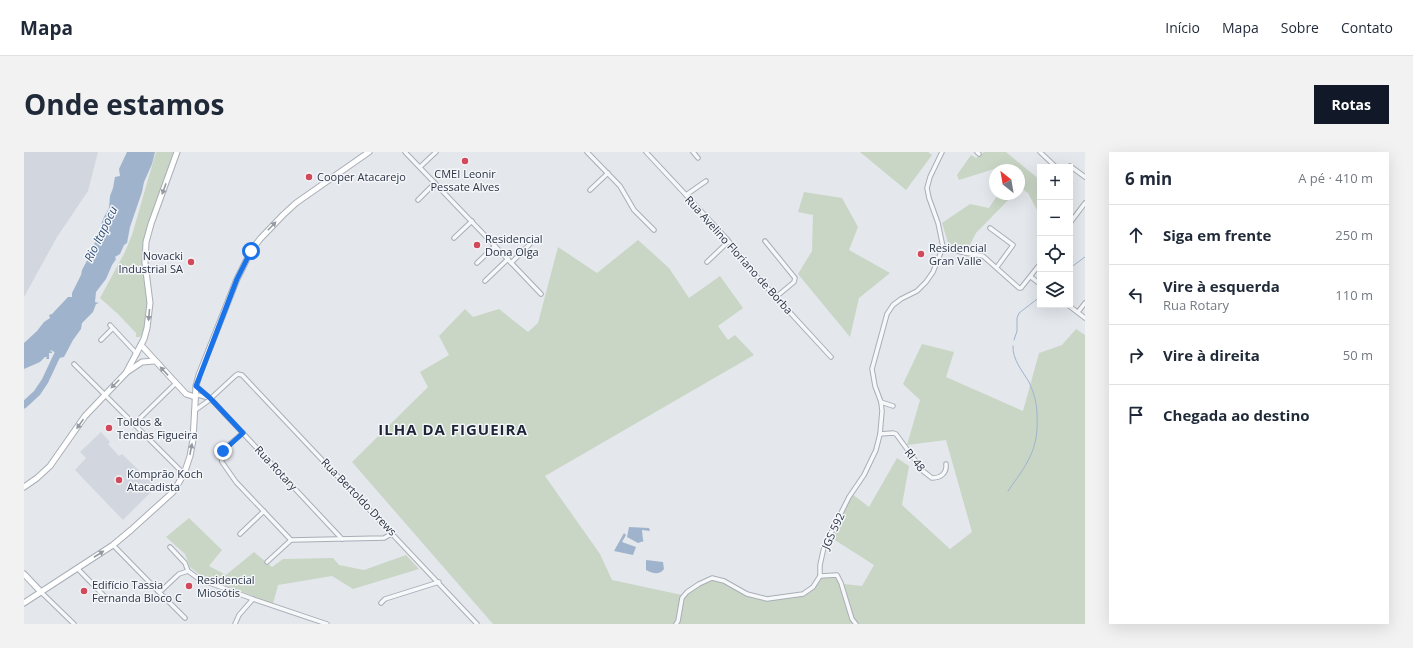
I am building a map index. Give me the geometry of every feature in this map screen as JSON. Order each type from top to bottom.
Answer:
[{"type":"main road","points":[[126,373],[137,354],[147,328],[149,315],[149,293],[145,263],[146,242],[177,152]]},
{"type":"main road","points":[[24,603],[113,545],[173,492],[184,474],[190,456],[193,440],[196,386],[237,279],[248,256],[260,239],[296,203],[369,152]]},
{"type":"main road","points":[[141,345],[186,394],[195,397]]},
{"type":"main road","points":[[24,487],[38,478],[50,466],[85,416],[126,373],[142,362],[155,361]]},
{"type":"main road","points":[[24,574],[41,592]]},
{"type":"main road","points":[[31,598],[34,588],[32,582]]},
{"type":"street","points":[[405,152],[541,294]]},
{"type":"street","points":[[420,168],[436,152]]},
{"type":"street","points":[[587,152],[620,186],[634,210],[654,230]]},
{"type":"street","name":"Rua Avelino Floriano de Borba","points":[[646,152],[831,357]]},
{"type":"street","points":[[693,152],[698,158]]},
{"type":"street","points":[[942,152],[930,177],[927,188],[938,223],[943,247],[983,256],[1019,288],[1023,287],[1037,268]]},
{"type":"street","points":[[1040,152],[1053,164]]},
{"type":"street","points":[[1073,168],[1085,177]]},
{"type":"street","points":[[590,190],[608,174]]},
{"type":"street","points":[[686,195],[706,181]]},
{"type":"street","points":[[418,200],[435,183]]},
{"type":"street","points":[[1073,219],[1085,203]]},
{"type":"street","points":[[454,238],[472,221]]},
{"type":"street","points":[[990,228],[1013,245],[997,267]]},
{"type":"street","points":[[765,241],[795,278],[794,282],[776,297]]},
{"type":"street","points":[[707,262],[728,242]]},
{"type":"street","points":[[485,281],[530,244]]},
{"type":"street","points":[[477,263],[495,246]]},
{"type":"street","name":"JGS 592","points":[[820,576],[820,565],[824,547],[849,497],[864,475],[876,450],[880,434],[882,411],[872,370],[887,314],[893,305],[901,298],[917,291],[926,282],[933,272],[943,247]]},
{"type":"street","points":[[1031,277],[1037,282]]},
{"type":"street","points":[[1078,312],[1085,303]]},
{"type":"street","points":[[1072,308],[1085,318]]},
{"type":"street","points":[[110,325],[112,329],[137,354]]},
{"type":"street","points":[[101,340],[112,329]]},
{"type":"street","points":[[74,364],[184,474]]},
{"type":"street","name":"Rua Bertoldo Drews","points":[[210,398],[238,374],[242,375],[393,533],[477,624]]},
{"type":"street","points":[[134,424],[176,383]]},
{"type":"street","name":"Rua Rotary","points":[[196,386],[210,398],[342,539]]},
{"type":"street","points":[[195,397],[210,398]]},
{"type":"street","points":[[194,411],[210,398]]},
{"type":"street","points":[[881,402],[893,406]]},
{"type":"street","points":[[243,433],[223,451],[221,459],[232,477],[291,540]]},
{"type":"street","name":"RI 48","points":[[880,434],[896,434],[923,471],[932,478],[940,477],[946,469],[946,464]]},
{"type":"street","points":[[240,534],[264,512]]},
{"type":"street","points":[[267,562],[291,540],[384,538],[393,533]]},
{"type":"street","points":[[113,545],[185,618]]},
{"type":"street","points":[[170,547],[183,560],[188,571],[199,579],[252,599],[327,624]]},
{"type":"street","points":[[77,568],[107,599]]},
{"type":"street","points":[[158,591],[162,590],[179,574],[188,571]]},
{"type":"street","points":[[676,624],[678,621],[682,598],[687,592],[712,578],[724,581],[747,594],[767,599],[803,594],[813,587],[820,576],[837,575],[841,583],[852,619],[856,624]]},
{"type":"street","points":[[380,603],[385,599],[439,582]]},
{"type":"street","points":[[41,592],[74,624]]},
{"type":"street","points":[[235,624],[239,614],[252,599]]},
{"type":"shaded area","points":[[24,152],[98,152],[88,191],[57,237],[24,297]]},
{"type":"shaded area","points":[[101,432],[110,442],[108,444],[119,456],[122,454],[156,487],[123,520],[75,470],[86,458],[80,452]]},
{"type":"green space","points":[[156,152],[175,152],[145,239],[143,263],[147,302],[147,322],[140,337],[136,337],[136,333],[100,298],[125,252],[132,235]]},
{"type":"green space","points":[[860,152],[928,152],[932,155],[906,190]]},
{"type":"green space","points":[[984,152],[1006,152],[1021,164],[989,164],[989,171],[959,180],[957,175],[971,155],[976,158]]},
{"type":"green space","points":[[1025,168],[1037,178],[1037,210],[1028,193],[1025,191]]},
{"type":"green space","points":[[804,192],[842,198],[858,227],[849,250],[890,273],[859,298],[850,337],[798,274],[812,251],[813,215],[798,212]]},
{"type":"green space","points":[[994,200],[1008,200],[976,233],[966,252],[949,246],[942,223],[970,204],[989,208]]},
{"type":"green space","points":[[638,240],[669,268],[689,298],[720,276],[743,308],[718,326],[728,340],[735,335],[754,355],[545,476],[600,554],[612,580],[682,595],[693,587],[714,578],[747,596],[765,600],[804,595],[815,588],[821,575],[836,576],[844,584],[862,586],[874,565],[830,537],[852,494],[869,507],[897,458],[909,466],[902,505],[950,549],[972,532],[946,440],[907,445],[920,400],[903,384],[922,344],[954,352],[946,377],[1023,411],[1039,353],[1062,345],[1076,329],[1085,335],[1085,624],[493,624],[352,462],[428,387],[420,372],[449,355],[439,336],[465,309],[473,317],[499,309],[528,332],[538,323],[558,247],[597,273]]},
{"type":"green space","points":[[189,518],[222,550],[209,566],[226,575],[254,552],[272,567],[283,559],[333,558],[339,565],[364,570],[406,555],[419,569],[353,589],[332,576],[278,585],[273,604],[200,575],[190,567],[185,554],[166,537]]},
{"type":"water","points":[[127,152],[155,152],[130,227],[127,243],[124,245],[120,254],[115,257],[116,259],[106,279],[96,292],[95,302],[99,303],[96,304],[93,312],[82,323],[81,329],[64,357],[59,358],[56,353],[51,350],[50,352],[52,351],[52,353],[49,353],[49,359],[46,359],[47,357],[45,357],[40,362],[24,369],[24,343],[44,322],[50,318],[49,315],[52,314],[68,297],[72,297],[72,293],[92,251],[103,219],[109,208],[110,196],[115,177],[120,176],[119,169]]},
{"type":"water","points":[[629,527],[649,528],[650,531],[642,530],[644,541],[638,543],[627,537]]},
{"type":"water","points":[[624,533],[626,535],[622,542],[636,547],[633,555],[614,551]]},
{"type":"water","points":[[646,560],[663,562],[664,569],[660,573],[653,573],[646,570]]},
{"type":"waterway","points":[[1073,266],[1085,257]]},
{"type":"waterway","points":[[1014,340],[1017,331],[1017,318],[1019,313],[1037,299]]},
{"type":"waterway","points":[[1008,491],[1021,473],[1030,456],[1034,447],[1037,427],[1034,394],[1014,356],[1013,346]]},
{"type":"waterway","name":"Rio Itapocu","points":[[24,405],[37,393],[45,381],[61,347]]},
{"type":"place","name":"CMEI Leonir Pessate Alves","points":[[465,161]]},
{"type":"place","name":"Cooper Atacarejo","points":[[309,177]]},
{"type":"place","name":"Residencial Dona Olga","points":[[477,245]]},
{"type":"place","name":"Residencial Gran Valle","points":[[921,254]]},
{"type":"place","name":"Novacki Industrial SA","points":[[191,262]]},
{"type":"place","name":"Toldos & Tendas Figueira","points":[[109,428]]},
{"type":"place","name":"Komprão Koch Atacadista","points":[[119,480]]},
{"type":"place","name":"Residencial Miosótis","points":[[189,586]]},
{"type":"place","name":"Edifício Tassia Fernanda Bloco C","points":[[84,591]]},
{"type":"district","name":"ILHA DA FIGUEIRA","points":[[453,430]]},
{"type":"route","points":[[223,451],[243,433],[205,393],[196,386],[242,266],[251,251]]}]
